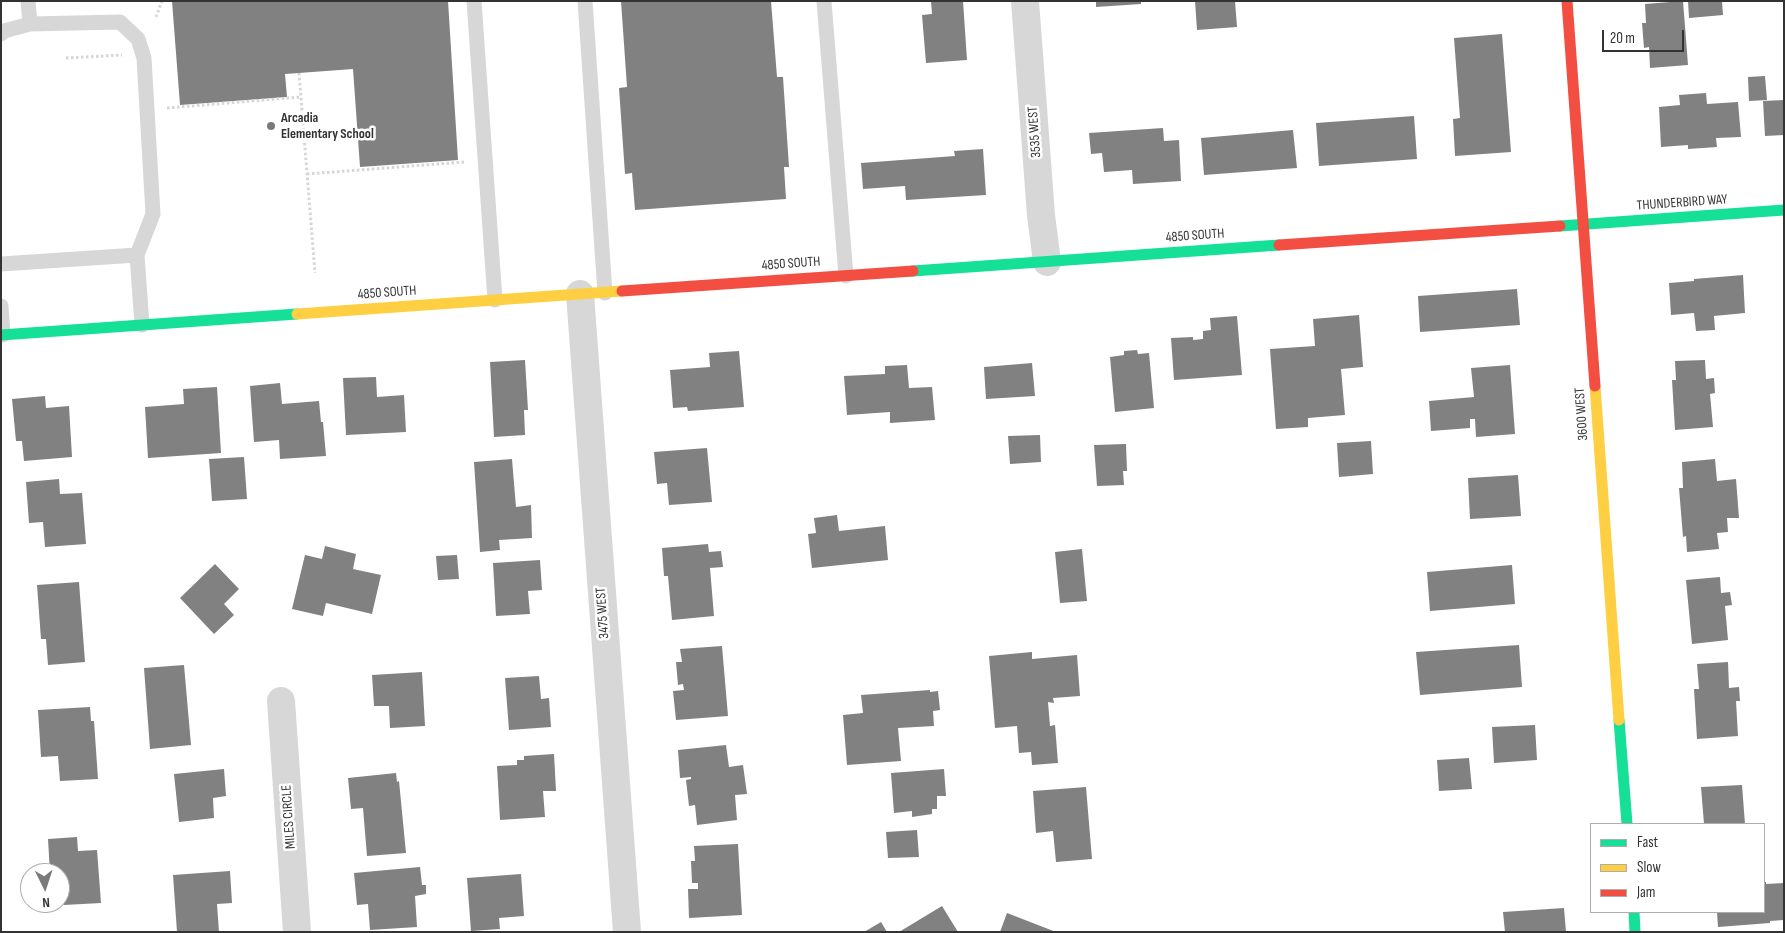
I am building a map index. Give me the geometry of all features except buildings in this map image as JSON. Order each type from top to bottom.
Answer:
[{"type":"street","name":"3535 WEST","points":[[1025,1],[1041,215],[1047,262]]},
{"type":"street","name":"3600 WEST","points":[[1567,1],[1627,823]]},
{"type":"street","name":"THUNDERBIRD WAY","points":[[1583,224],[1784,210]]},
{"type":"street","name":"4850 SOUTH","points":[[2,335],[1583,224]]},
{"type":"street","name":"3475 WEST","points":[[592,293],[627,932]]},
{"type":"street","name":"MILES CIRCLE","points":[[281,701],[297,932]]},
{"type":"street","points":[[1634,913],[1635,932]]},
{"type":"lane","points":[[28,1],[30,24]]},
{"type":"lane","points":[[474,1],[495,300]]},
{"type":"lane","points":[[585,1],[592,293]]},
{"type":"lane","points":[[824,1],[846,276]]},
{"type":"lane","points":[[1,34],[4,31],[30,24],[120,22],[138,39],[144,58],[153,214],[137,255],[142,325]]},
{"type":"lane","points":[[1,264],[137,255]]},
{"type":"lane","points":[[1,306],[2,335]]},
{"type":"path","points":[[156,17],[162,1]]},
{"type":"path","points":[[66,58],[122,55]]},
{"type":"path","points":[[299,73],[315,273]]},
{"type":"path","points":[[161,108],[301,97]]},
{"type":"path","points":[[307,174],[469,162]]},
{"type":"traffic: fast","points":[[1560,226],[1784,210]]},
{"type":"traffic: fast","points":[[913,271],[1279,245]]},
{"type":"traffic: fast","points":[[1,335],[297,314]]},
{"type":"traffic: fast","points":[[1619,720],[1627,823]]},
{"type":"traffic: fast","points":[[1634,913],[1635,932]]},
{"type":"traffic: slow","points":[[297,314],[622,291]]},
{"type":"traffic: slow","points":[[1595,386],[1619,720]]},
{"type":"traffic: jam","points":[[1567,1],[1595,386]]},
{"type":"traffic: jam","points":[[1279,245],[1560,226]]},
{"type":"traffic: jam","points":[[622,291],[913,271]]},
{"type":"place","name":"Arcadia Elementary School","points":[[271,126]]}]
